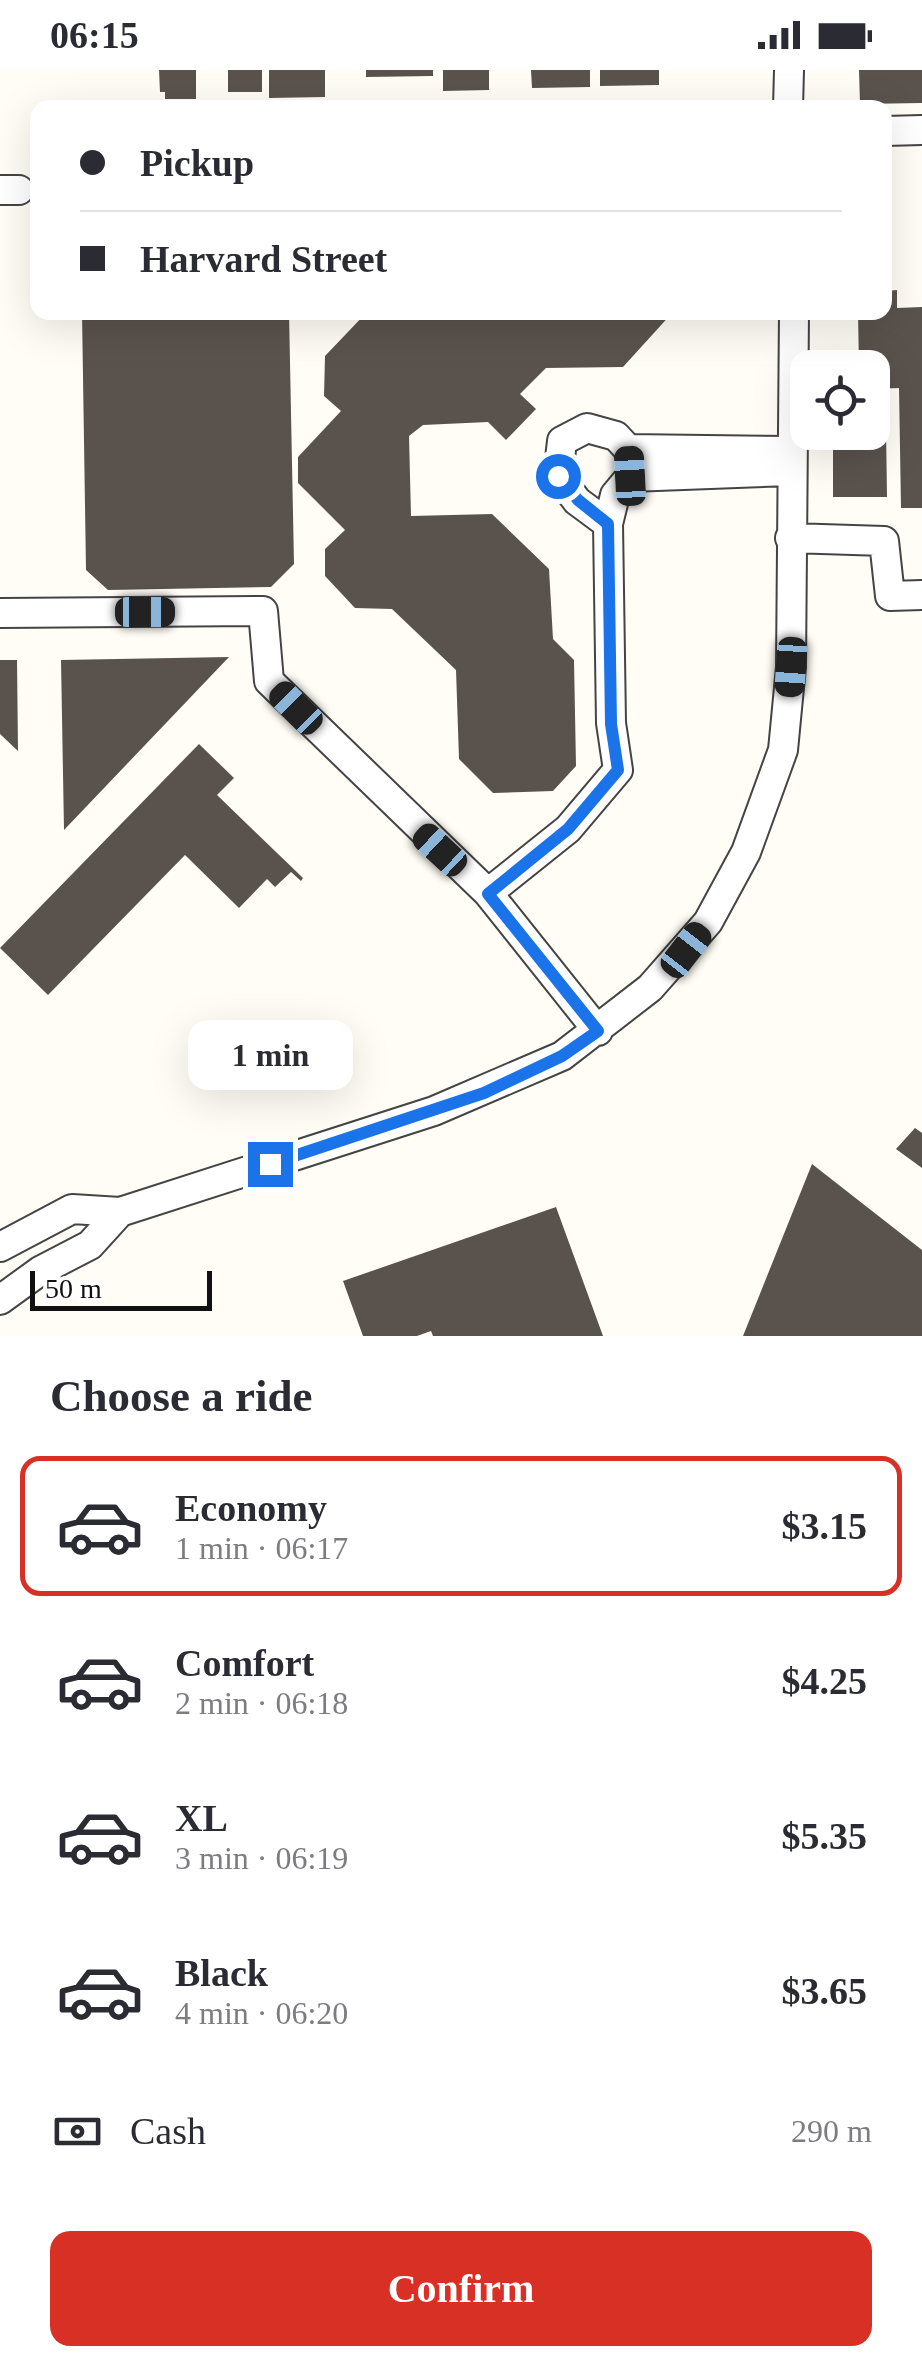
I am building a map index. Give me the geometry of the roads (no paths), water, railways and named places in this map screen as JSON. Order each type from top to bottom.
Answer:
[{"type":"street","points":[[788,70],[788,100]]},
{"type":"street","points":[[892,130],[922,130]]},
{"type":"street","points":[[0,1247],[72,1209],[120,1212],[484,1093],[562,1056],[598,1031],[650,988],[708,922],[762,815],[783,750],[788,714],[794,320]]},
{"type":"street","points":[[488,894],[568,829],[618,770],[611,724],[608,524],[629,463],[616,436],[587,428],[562,441],[558,476],[578,500],[608,524]]},
{"type":"street","points":[[629,463],[791,461]]},
{"type":"street","points":[[790,538],[884,541],[890,596],[922,594]]},
{"type":"street","points":[[0,613],[263,610],[269,680],[488,894],[598,1031]]},
{"type":"street","points":[[0,1300],[40,1271],[90,1246],[120,1212]]}]
